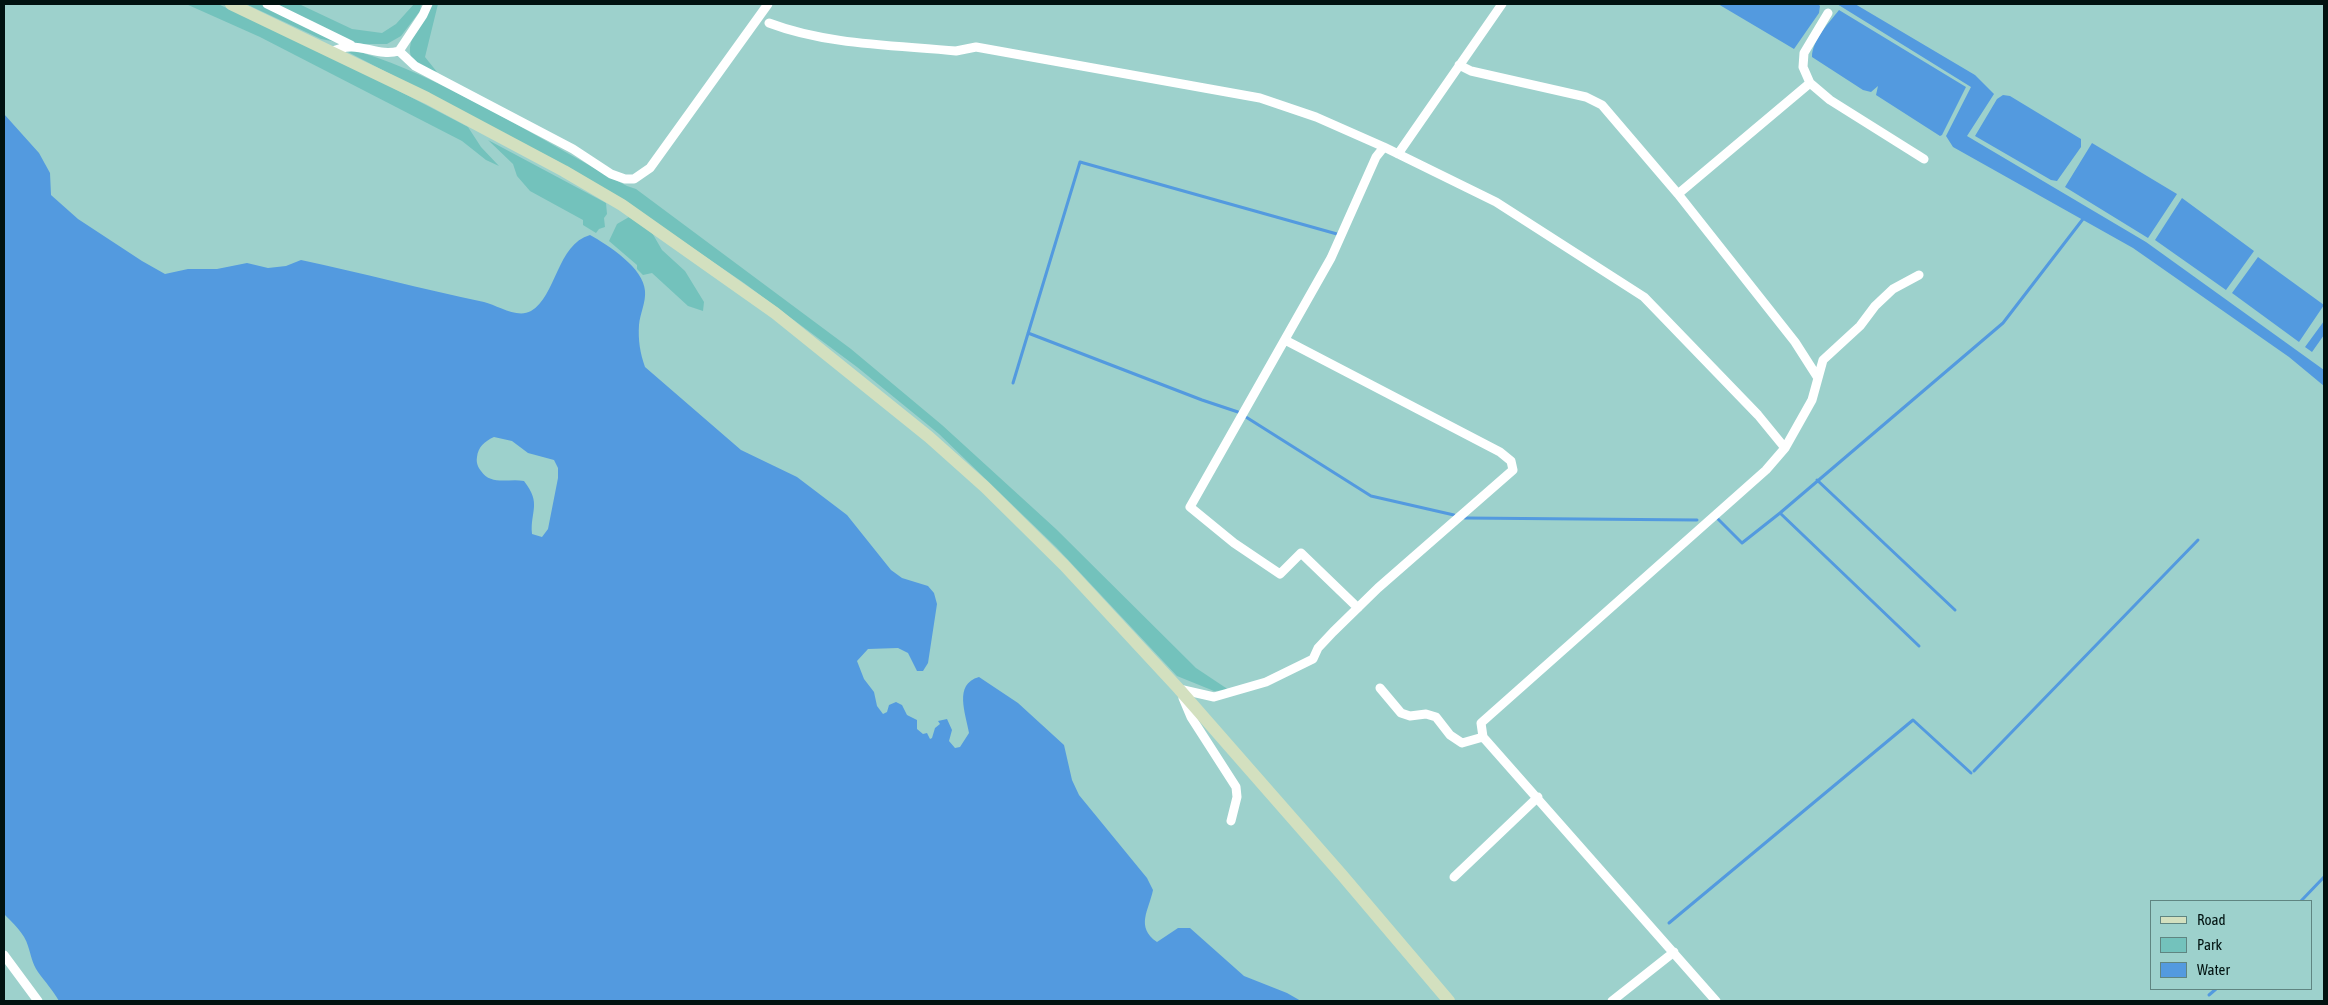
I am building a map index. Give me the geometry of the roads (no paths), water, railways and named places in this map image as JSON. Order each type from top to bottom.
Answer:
[{"type":"street","points":[[231,4],[427,98],[564,171],[622,205],[775,313],[929,437],[985,487],[1064,565],[1179,689],[1329,860],[1449,1001]]},
{"type":"street","points":[[267,4],[351,45],[385,52],[399,51],[415,66],[573,149],[611,174],[625,179],[634,179],[650,168],[768,4]]},
{"type":"street","points":[[399,51],[423,15],[428,4]]},
{"type":"street","points":[[1398,154],[1502,4]]},
{"type":"street","points":[[1828,13],[1804,53],[1803,67],[1810,83],[1830,100],[1924,159]]},
{"type":"street","points":[[769,23],[791,31],[823,37],[956,51],[976,46],[1260,98],[1316,117],[1384,147],[1496,202],[1644,297],[1758,416],[1785,448]]},
{"type":"street","points":[[331,52],[351,45]]},
{"type":"street","points":[[1459,65],[1471,71],[1586,97],[1602,105],[1678,194],[1795,342],[1818,378]]},
{"type":"street","points":[[1678,194],[1810,83]]},
{"type":"street","points":[[1358,608],[1301,553],[1280,574],[1234,543],[1190,507],[1331,258],[1376,157],[1384,147]]},
{"type":"street","points":[[1716,1001],[1538,797],[1483,737],[1481,723],[1759,476],[1785,448],[1812,400],[1823,360],[1860,326],[1875,306],[1893,289],[1919,275]]},
{"type":"street","points":[[1179,689],[1214,697],[1242,690],[1313,659],[1318,648],[1378,588],[1510,474],[1514,465],[1500,452],[1285,340]]},
{"type":"street","points":[[1380,688],[1401,713],[1410,716],[1426,714],[1436,717],[1450,735],[1462,743],[1483,737]]},
{"type":"street","points":[[1179,689],[1191,717],[1236,788],[1237,797],[1231,821]]},
{"type":"street","points":[[1454,877],[1538,797]]},
{"type":"street","points":[[1612,1001],[1674,952]]},
{"type":"street","points":[[4,955],[38,1001]]},
{"type":"water","points":[[1718,4],[1818,4],[1820,6],[1819,13],[1794,49]]},
{"type":"water","points":[[1837,4],[1855,4],[1975,75],[1994,94],[1967,136],[2146,242],[2324,370],[2324,386],[2289,357],[2133,248],[1953,147],[1946,136],[1971,87]]},
{"type":"water","points":[[1839,10],[1966,87],[1942,135],[1940,136],[1876,95],[1878,86],[1871,92],[1863,90],[1812,57],[1818,38]]},
{"type":"water","points":[[2003,95],[2010,96],[2081,139],[2081,147],[2057,181],[2051,180],[1975,136],[1997,99]]},
{"type":"water","points":[[4,114],[39,153],[50,173],[51,195],[78,219],[165,274],[188,269],[217,269],[247,263],[268,268],[286,266],[301,260],[484,302],[507,311],[525,313],[531,311],[539,304],[563,259],[579,240],[590,235],[606,245],[632,266],[643,282],[645,295],[639,336],[645,367],[741,450],[797,477],[847,515],[891,570],[902,578],[928,586],[934,593],[937,604],[928,663],[923,671],[917,671],[908,653],[898,648],[868,649],[857,661],[864,679],[874,692],[877,706],[883,714],[887,712],[889,705],[896,702],[902,705],[907,715],[917,720],[917,729],[923,734],[927,733],[930,739],[935,728],[940,724],[938,721],[947,719],[952,730],[949,741],[955,748],[960,747],[969,733],[963,701],[966,686],[971,681],[979,677],[1018,703],[1064,745],[1072,780],[1079,795],[1147,878],[1153,890],[1145,918],[1145,924],[1150,936],[1157,942],[1178,928],[1190,928],[1244,976],[1287,993],[1301,1001],[59,1001],[36,969],[24,937],[4,914]],"holes":[[[494,437],[512,441],[528,453],[554,460],[558,468],[558,478],[548,529],[542,537],[532,534],[534,502],[533,496],[524,481],[495,480],[485,476],[477,465],[479,450],[488,440]]]},
{"type":"water","points":[[2092,143],[2177,194],[2148,238],[2065,187]]},
{"type":"water","points":[[2182,198],[2254,251],[2226,290],[2155,240]]},
{"type":"water","points":[[2258,257],[2324,305],[2299,342],[2232,293]]},
{"type":"water","points":[[2324,321],[2324,335],[2312,352],[2305,347]]},
{"type":"waterway","points":[[1013,383],[1080,162],[1337,234]]},
{"type":"waterway","points":[[1717,518],[1742,543],[1780,513],[2003,323],[2083,219]]},
{"type":"waterway","points":[[1028,333],[1238,412],[1371,496],[1454,515]]},
{"type":"waterway","points":[[1817,480],[1955,610]]},
{"type":"waterway","points":[[1780,513],[1919,646]]},
{"type":"waterway","points":[[1465,518],[1697,520]]},
{"type":"waterway","points":[[1974,771],[2198,540]]},
{"type":"waterway","points":[[1669,923],[1913,720],[1971,773]]},
{"type":"waterway","points":[[2302,900],[2324,877]]},
{"type":"waterway","points":[[2209,995],[2215,990]]}]
